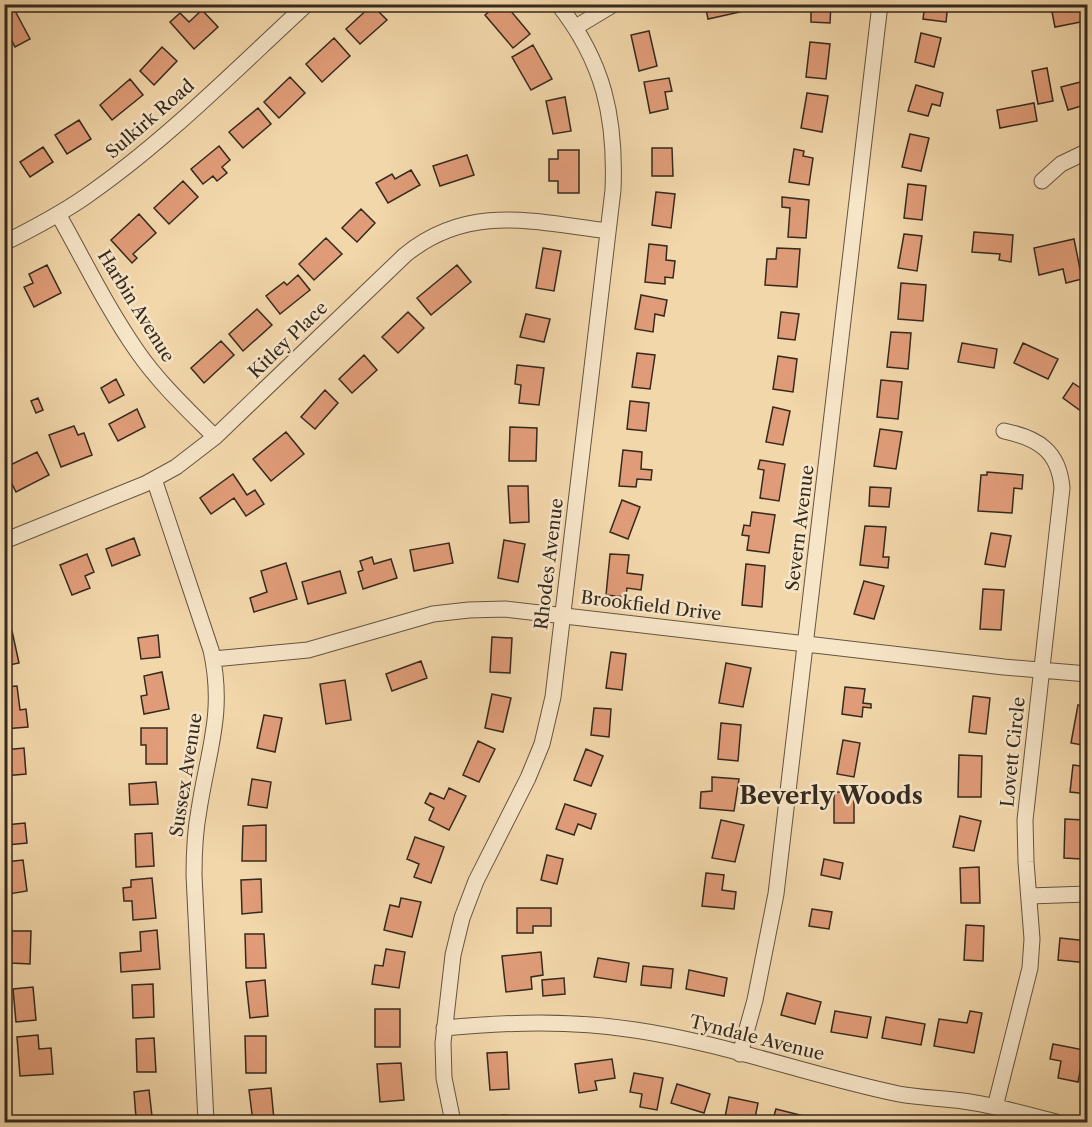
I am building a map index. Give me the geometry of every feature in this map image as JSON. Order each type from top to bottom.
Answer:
[{"type":"street","name":"Sulkirk Road","points":[[4,243],[58,214],[133,162],[307,4]]},
{"type":"street","name":"Rhodes Avenue","points":[[453,1122],[444,1078],[442,1043],[449,974],[462,918],[484,862],[528,778],[547,726],[553,697],[613,190],[615,156],[612,122],[605,92],[594,62],[576,27],[558,4]]},
{"type":"street","points":[[576,27],[614,4]]},
{"type":"street","name":"Severn Avenue","points":[[740,1054],[755,1000],[776,894],[880,4]]},
{"type":"street","points":[[1042,181],[1061,164],[1088,151]]},
{"type":"street","name":"Harbin Avenue","points":[[58,214],[137,351],[167,388],[214,437]]},
{"type":"street","name":"Kitley Place","points":[[4,541],[154,479],[176,466],[214,437],[405,255],[434,235],[476,221],[498,219],[608,231]]},
{"type":"street","name":"Lovett Circle","points":[[995,1107],[1030,968],[1032,939],[1025,820],[1062,488],[1061,474],[1053,457],[1044,447],[1021,434],[1004,430]]},
{"type":"street","name":"Sussex Avenue","points":[[154,479],[213,659],[216,678],[216,716],[212,749],[199,808],[195,841],[206,1122]]},
{"type":"street","name":"Brookfield Drive","points":[[213,659],[308,650],[433,614],[469,609],[505,609],[1088,674]]},
{"type":"street","points":[[1029,896],[1088,894]]},
{"type":"street","name":"Tyndale Avenue","points":[[444,1028],[504,1023],[586,1024],[637,1030],[900,1094],[962,1101],[1056,1122]]},
{"type":"building","points":[[498,4],[505,4],[530,34],[513,48],[485,15]]},
{"type":"building","points":[[705,4],[738,4],[740,12],[708,19]]},
{"type":"building","points":[[811,4],[831,4],[830,23],[811,22]]},
{"type":"building","points":[[925,4],[948,4],[946,22],[923,19]]},
{"type":"building","points":[[1064,4],[1083,4],[1086,21],[1055,27],[1052,12],[1065,9]]},
{"type":"building","points":[[372,5],[387,20],[360,44],[346,29]]},
{"type":"building","points":[[13,7],[30,39],[15,47],[7,31],[4,33],[4,11]]},
{"type":"building","points":[[202,10],[218,27],[194,49],[170,22],[180,13],[189,22]]},
{"type":"building","points":[[649,31],[657,66],[639,71],[631,35]]},
{"type":"building","points":[[921,33],[941,38],[934,67],[915,62]]},
{"type":"building","points":[[334,38],[350,56],[322,82],[306,64]]},
{"type":"building","points":[[810,42],[830,44],[826,79],[806,77]]},
{"type":"building","points":[[533,45],[552,79],[531,90],[512,57]]},
{"type":"building","points":[[162,47],[177,61],[154,85],[140,71]]},
{"type":"building","points":[[1047,68],[1053,101],[1038,104],[1032,71]]},
{"type":"building","points":[[290,77],[305,93],[279,118],[264,102]]},
{"type":"building","points":[[669,78],[672,91],[665,92],[668,109],[650,113],[644,82]]},
{"type":"building","points":[[130,79],[143,95],[112,120],[100,105]]},
{"type":"building","points":[[1088,80],[1088,104],[1068,110],[1061,87]]},
{"type":"building","points":[[916,85],[943,93],[940,106],[932,104],[928,116],[908,111]]},
{"type":"building","points":[[807,93],[828,96],[822,132],[801,128]]},
{"type":"building","points":[[565,97],[571,131],[553,134],[546,101]]},
{"type":"building","points":[[1034,103],[1037,121],[1000,128],[997,110]]},
{"type":"building","points":[[258,108],[271,124],[243,148],[229,132]]},
{"type":"building","points":[[79,120],[91,139],[67,154],[55,135]]},
{"type":"building","points":[[910,134],[929,138],[921,171],[902,167]]},
{"type":"building","points":[[219,146],[230,160],[222,167],[227,173],[217,181],[213,176],[203,184],[191,169]]},
{"type":"building","points":[[43,147],[53,162],[30,177],[20,162]]},
{"type":"building","points":[[652,148],[672,148],[673,176],[652,176]]},
{"type":"building","points":[[794,149],[804,151],[803,156],[813,158],[809,185],[789,182]]},
{"type":"building","points":[[558,150],[579,150],[579,193],[558,193],[558,181],[549,181],[549,159],[558,159]]},
{"type":"building","points":[[467,155],[474,175],[440,186],[433,166]]},
{"type":"building","points":[[411,170],[420,185],[388,203],[376,183],[392,174],[395,179]]},
{"type":"building","points":[[183,181],[198,197],[169,224],[154,208]]},
{"type":"building","points":[[908,184],[926,186],[922,220],[904,218]]},
{"type":"building","points":[[656,192],[675,194],[671,228],[652,225]]},
{"type":"building","points":[[782,197],[809,200],[806,238],[788,237],[790,208],[782,207]]},
{"type":"building","points":[[361,209],[375,223],[357,242],[342,228]]},
{"type":"building","points":[[139,214],[156,233],[133,254],[137,258],[132,263],[111,240]]},
{"type":"building","points":[[974,232],[1013,235],[1011,262],[999,260],[1000,254],[972,252]]},
{"type":"building","points":[[904,234],[922,236],[917,271],[898,268]]},
{"type":"building","points":[[326,238],[342,254],[314,280],[299,264]]},
{"type":"building","points":[[1074,239],[1082,279],[1066,283],[1063,269],[1039,275],[1034,248]]},
{"type":"building","points":[[649,244],[667,246],[666,260],[675,261],[673,278],[665,277],[665,284],[645,282]]},
{"type":"building","points":[[543,248],[561,251],[554,291],[536,288]]},
{"type":"building","points":[[777,248],[800,249],[797,287],[765,285],[767,259],[776,259]]},
{"type":"building","points":[[47,265],[61,293],[34,307],[24,287],[33,283],[29,274]]},
{"type":"building","points":[[457,265],[471,282],[431,315],[417,298]]},
{"type":"building","points":[[298,275],[310,290],[280,314],[266,296],[284,282],[287,285]]},
{"type":"building","points":[[901,283],[926,285],[923,321],[898,319]]},
{"type":"building","points":[[641,295],[667,300],[664,316],[655,314],[653,332],[635,329]]},
{"type":"building","points":[[257,309],[272,325],[243,351],[229,334]]},
{"type":"building","points":[[408,312],[424,328],[398,353],[382,337]]},
{"type":"building","points":[[781,312],[799,314],[795,340],[778,338]]},
{"type":"building","points":[[526,314],[550,319],[544,342],[520,337]]},
{"type":"building","points":[[891,332],[911,333],[908,369],[887,367]]},
{"type":"building","points":[[221,341],[234,355],[204,383],[191,368]]},
{"type":"building","points":[[962,343],[997,349],[994,368],[958,362]]},
{"type":"building","points":[[1023,343],[1058,359],[1048,379],[1014,363]]},
{"type":"building","points":[[637,353],[655,355],[650,389],[632,387]]},
{"type":"building","points":[[364,355],[377,370],[352,393],[339,379]]},
{"type":"building","points":[[778,356],[797,359],[793,392],[773,389]]},
{"type":"building","points":[[517,365],[544,368],[539,405],[519,403],[521,385],[515,384]]},
{"type":"building","points":[[116,379],[124,395],[109,403],[101,388]]},
{"type":"building","points":[[881,380],[902,382],[898,419],[877,417]]},
{"type":"building","points":[[1073,383],[1088,393],[1088,410],[1085,414],[1063,398]]},
{"type":"building","points":[[325,390],[338,403],[315,429],[301,417]]},
{"type":"building","points":[[38,398],[43,410],[36,413],[31,401]]},
{"type":"building","points":[[630,401],[649,403],[646,431],[627,429]]},
{"type":"building","points":[[773,407],[790,411],[783,445],[766,442]]},
{"type":"building","points":[[137,409],[145,427],[118,441],[109,424]]},
{"type":"building","points":[[74,426],[78,435],[84,433],[92,455],[61,467],[49,435]]},
{"type":"building","points":[[510,427],[537,428],[536,461],[509,461]]},
{"type":"building","points":[[880,429],[902,432],[896,469],[874,466]]},
{"type":"building","points":[[286,432],[304,454],[271,481],[253,459]]},
{"type":"building","points":[[623,450],[642,452],[641,469],[652,470],[651,480],[637,479],[636,487],[619,486]]},
{"type":"building","points":[[37,452],[49,475],[16,492],[4,468]]},
{"type":"building","points":[[760,460],[785,464],[779,501],[760,498],[764,470],[758,469]]},
{"type":"building","points":[[987,472],[1023,475],[1022,489],[1014,488],[1012,513],[978,511],[981,475],[987,475]]},
{"type":"building","points":[[233,474],[247,495],[255,490],[264,504],[246,516],[234,498],[211,514],[200,498]]},
{"type":"building","points":[[508,486],[528,486],[529,522],[510,523]]},
{"type":"building","points":[[870,487],[891,488],[889,507],[869,506]]},
{"type":"building","points":[[622,500],[640,507],[628,539],[610,532]]},
{"type":"building","points":[[752,512],[775,515],[769,553],[747,550],[749,536],[742,535],[744,525],[750,526]]},
{"type":"building","points":[[865,526],[886,527],[883,557],[889,557],[888,568],[860,565]]},
{"type":"building","points":[[991,533],[1011,536],[1005,567],[985,564]]},
{"type":"building","points":[[134,538],[140,555],[112,566],[106,549]]},
{"type":"building","points":[[504,540],[525,544],[518,582],[498,578]]},
{"type":"building","points":[[449,543],[453,563],[414,571],[410,550]]},
{"type":"building","points":[[87,554],[94,572],[85,576],[90,588],[72,595],[60,565]]},
{"type":"building","points":[[610,554],[629,555],[627,573],[643,575],[641,590],[627,588],[626,597],[606,595]]},
{"type":"building","points":[[372,557],[374,564],[391,559],[397,578],[363,589],[358,572],[363,570],[360,561]]},
{"type":"building","points":[[286,563],[297,599],[254,612],[250,598],[267,592],[261,571]]},
{"type":"building","points":[[746,564],[765,566],[762,607],[742,605]]},
{"type":"building","points":[[340,571],[346,593],[308,604],[302,582]]},
{"type":"building","points":[[864,581],[884,586],[874,619],[854,614]]},
{"type":"building","points":[[983,589],[1004,590],[1001,630],[980,629]]},
{"type":"building","points":[[12,631],[19,663],[4,666],[4,632]]},
{"type":"building","points":[[158,635],[160,657],[141,659],[138,638]]},
{"type":"building","points":[[492,637],[512,638],[510,673],[490,672]]},
{"type":"building","points":[[611,652],[626,654],[622,690],[606,688]]},
{"type":"building","points":[[421,661],[427,678],[392,691],[386,674]]},
{"type":"building","points":[[726,663],[751,668],[743,707],[719,703]]},
{"type":"building","points":[[162,672],[169,709],[144,714],[141,696],[147,695],[144,676]]},
{"type":"building","points":[[345,680],[351,720],[326,724],[320,684]]},
{"type":"building","points":[[17,686],[20,710],[26,709],[28,727],[4,729],[4,687]]},
{"type":"building","points":[[845,687],[865,689],[863,703],[871,704],[871,708],[863,707],[862,717],[842,714]]},
{"type":"building","points":[[492,694],[511,698],[503,732],[485,728]]},
{"type":"building","points":[[973,696],[990,698],[986,734],[969,732]]},
{"type":"building","points":[[1078,705],[1088,707],[1088,746],[1071,743]]},
{"type":"building","points":[[594,708],[611,709],[609,737],[591,735]]},
{"type":"building","points":[[264,715],[282,718],[275,752],[257,748]]},
{"type":"building","points":[[721,723],[741,725],[738,761],[718,759]]},
{"type":"building","points":[[141,728],[167,728],[167,764],[146,764],[146,745],[141,745]]},
{"type":"building","points":[[843,740],[860,743],[854,777],[837,774]]},
{"type":"building","points":[[478,741],[495,749],[479,782],[463,775]]},
{"type":"building","points":[[24,748],[26,774],[4,776],[4,750]]},
{"type":"building","points":[[586,749],[603,756],[591,786],[574,780]]},
{"type":"building","points":[[959,755],[982,756],[981,797],[958,797]]},
{"type":"building","points":[[1073,765],[1088,767],[1088,794],[1070,792]]},
{"type":"building","points":[[712,777],[739,779],[734,811],[700,808],[701,792],[712,791]]},
{"type":"building","points":[[252,779],[271,782],[267,808],[248,805]]},
{"type":"building","points":[[156,782],[158,804],[130,805],[129,784]]},
{"type":"building","points":[[449,788],[466,796],[449,830],[429,820],[434,808],[425,803],[430,793],[444,799]]},
{"type":"building","points":[[834,792],[854,792],[854,823],[834,823]]},
{"type":"building","points":[[565,804],[596,814],[591,829],[578,824],[574,835],[556,829]]},
{"type":"building","points":[[960,816],[981,821],[974,851],[953,847]]},
{"type":"building","points":[[1065,819],[1083,820],[1082,859],[1064,858]]},
{"type":"building","points":[[721,820],[744,825],[735,862],[712,858]]},
{"type":"building","points":[[25,823],[27,843],[7,845],[5,825]]},
{"type":"building","points":[[266,825],[266,861],[242,861],[243,826]]},
{"type":"building","points":[[152,833],[154,866],[136,867],[135,834]]},
{"type":"building","points":[[415,837],[444,847],[431,883],[414,877],[419,864],[407,859]]},
{"type":"building","points":[[547,855],[563,859],[557,884],[541,880]]},
{"type":"building","points":[[824,859],[843,863],[840,879],[821,875]]},
{"type":"building","points":[[23,860],[27,891],[9,894],[5,862]]},
{"type":"building","points":[[979,867],[980,903],[961,903],[960,868]]},
{"type":"building","points":[[706,873],[724,875],[722,890],[736,892],[734,909],[702,906]]},
{"type":"building","points":[[152,878],[156,918],[133,920],[132,901],[124,901],[123,888],[131,887],[131,880]]},
{"type":"building","points":[[261,879],[262,912],[242,914],[241,880]]},
{"type":"building","points":[[401,898],[421,902],[412,937],[384,930],[390,905],[399,907]]},
{"type":"building","points":[[517,908],[551,908],[551,926],[533,926],[533,933],[517,933]]},
{"type":"building","points":[[812,909],[832,912],[829,929],[809,926]]},
{"type":"building","points":[[966,925],[984,926],[983,961],[964,960]]},
{"type":"building","points":[[157,930],[160,969],[121,972],[120,953],[141,951],[140,932]]},
{"type":"building","points":[[12,931],[31,931],[30,964],[11,963]]},
{"type":"building","points":[[245,934],[264,934],[266,968],[246,968]]},
{"type":"building","points":[[1060,938],[1088,941],[1088,963],[1058,960]]},
{"type":"building","points":[[386,949],[405,952],[399,988],[372,984],[375,965],[383,966]]},
{"type":"building","points":[[541,952],[543,975],[531,977],[532,989],[506,992],[502,956]]},
{"type":"building","points":[[598,958],[629,963],[626,982],[594,977]]},
{"type":"building","points":[[643,966],[673,969],[671,988],[641,985]]},
{"type":"building","points":[[689,970],[727,978],[724,996],[686,989]]},
{"type":"building","points":[[564,978],[565,994],[543,996],[542,980]]},
{"type":"building","points":[[265,980],[268,1016],[250,1018],[246,982]]},
{"type":"building","points":[[153,984],[154,1017],[133,1018],[132,985]]},
{"type":"building","points":[[33,987],[36,1020],[16,1022],[13,989]]},
{"type":"building","points":[[787,993],[821,1002],[815,1024],[781,1015]]},
{"type":"building","points":[[375,1009],[400,1009],[400,1047],[375,1047]]},
{"type":"building","points":[[835,1011],[871,1017],[867,1038],[831,1032]]},
{"type":"building","points":[[970,1011],[982,1013],[974,1053],[934,1046],[939,1019],[967,1023]]},
{"type":"building","points":[[886,1017],[925,1024],[921,1045],[882,1038]]},
{"type":"building","points":[[38,1035],[39,1049],[51,1048],[53,1074],[20,1076],[17,1037]]},
{"type":"building","points":[[245,1036],[266,1036],[266,1073],[246,1073]]},
{"type":"building","points":[[154,1038],[156,1072],[137,1072],[136,1039]]},
{"type":"building","points":[[1053,1044],[1084,1050],[1078,1082],[1058,1078],[1061,1061],[1050,1059]]},
{"type":"building","points":[[507,1052],[509,1089],[490,1090],[487,1053]]},
{"type":"building","points":[[612,1059],[615,1078],[595,1081],[597,1090],[579,1093],[575,1064]]},
{"type":"building","points":[[401,1063],[404,1100],[380,1102],[377,1064]]},
{"type":"building","points":[[634,1073],[663,1078],[657,1110],[640,1107],[642,1094],[630,1092]]},
{"type":"building","points":[[677,1084],[710,1094],[704,1113],[671,1103]]},
{"type":"building","points":[[271,1088],[274,1120],[253,1122],[249,1090]]},
{"type":"building","points":[[149,1090],[152,1116],[136,1118],[134,1092]]},
{"type":"building","points":[[729,1097],[758,1103],[755,1118],[741,1116],[739,1122],[724,1122]]},
{"type":"building","points":[[776,1109],[804,1116],[803,1122],[772,1122]]},
{"type":"building","points":[[502,1115],[522,1117],[522,1122],[501,1122]]},
{"type":"district","name":"Beverly Woods","points":[[831,795]]}]
